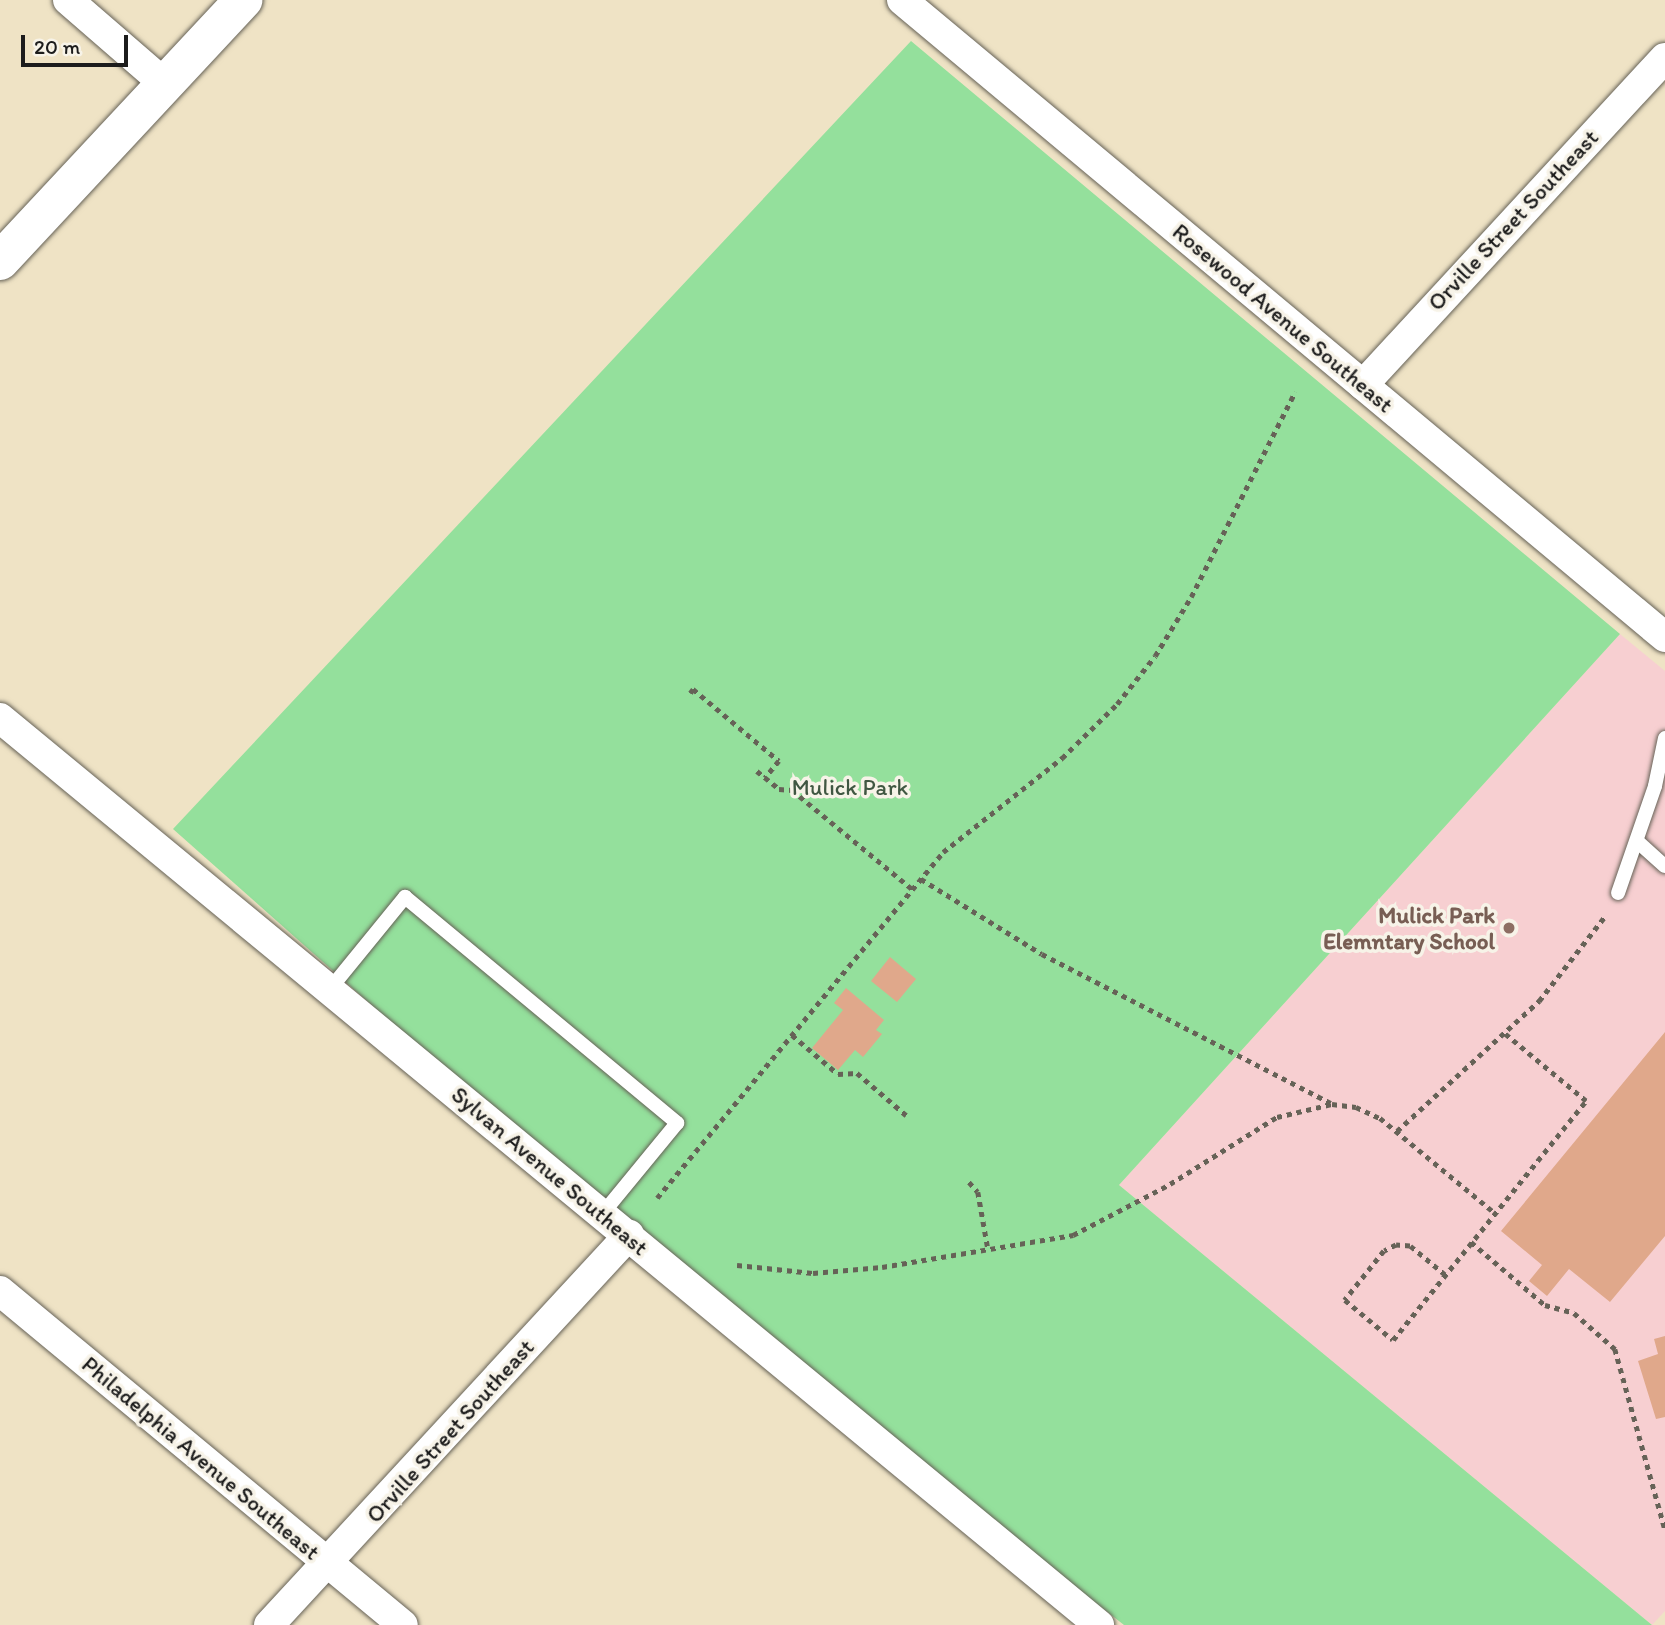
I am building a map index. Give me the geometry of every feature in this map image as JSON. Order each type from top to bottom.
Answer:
[{"type":"street","points":[[68,0],[165,85]]},
{"type":"street","points":[[0,261],[243,0]]},
{"type":"street","name":"Rosewood Avenue Southeast","points":[[902,0],[1665,637]]},
{"type":"street","name":"Orville Street Southeast","points":[[1363,385],[1665,58]]},
{"type":"street","name":"Sylvan Avenue Southeast","points":[[0,718],[1099,1625]]},
{"type":"street","name":"Orville Street Southeast","points":[[269,1625],[329,1564],[629,1235]]},
{"type":"street","name":"Philadelphia Avenue Southeast","points":[[0,1291],[403,1625]]},
{"type":"lane","points":[[1618,893],[1638,842],[1665,738]]},
{"type":"lane","points":[[1638,842],[1665,866]]},
{"type":"lane","points":[[330,989],[405,897],[677,1123],[603,1213]]},
{"type":"path","points":[[657,1198],[920,879],[977,822],[1062,758],[1118,704],[1155,656],[1191,597],[1295,392]]},
{"type":"path","points":[[690,693],[693,689],[779,761],[765,778]]},
{"type":"path","points":[[757,771],[779,789],[792,790],[912,889]]},
{"type":"path","points":[[920,879],[1064,966],[1332,1104],[1356,1107],[1396,1131],[1495,1213]]},
{"type":"path","points":[[1396,1131],[1505,1034],[1570,967],[1618,893]]},
{"type":"path","points":[[1445,1275],[1410,1246],[1396,1245],[1384,1251],[1345,1300],[1393,1340],[1586,1101],[1505,1034]]},
{"type":"path","points":[[792,1035],[838,1074],[857,1073],[906,1115]]},
{"type":"path","points":[[737,1265],[813,1273],[1073,1235],[1170,1184],[1277,1117],[1332,1104]]},
{"type":"path","points":[[970,1182],[978,1192],[988,1249]]},
{"type":"path","points":[[1471,1242],[1545,1305],[1574,1313],[1615,1349],[1665,1529]]},
{"type":"shaded area","name":"Mulick Park Elemntary School","points":[[1620,634],[1665,671],[1665,1611],[1652,1625],[1119,1185]]},
{"type":"green space","name":"Mulick Park","points":[[911,41],[1620,634],[1119,1185],[1652,1625],[1124,1625],[668,1268],[173,829]]},
{"type":"building","points":[[890,957],[916,979],[897,1002],[871,981]]},
{"type":"building","points":[[846,988],[884,1020],[876,1030],[882,1034],[863,1057],[855,1050],[838,1070],[812,1048],[843,1010],[834,1003]]},
{"type":"building","points":[[1665,1032],[1665,1236],[1610,1302],[1569,1269],[1547,1296],[1529,1281],[1542,1265],[1501,1231]]},
{"type":"building","points":[[1665,1336],[1665,1417],[1656,1419],[1638,1361],[1658,1354],[1654,1339]]},
{"type":"place","name":"Mulick Park Elemntary School","points":[[1509,928]]}]
